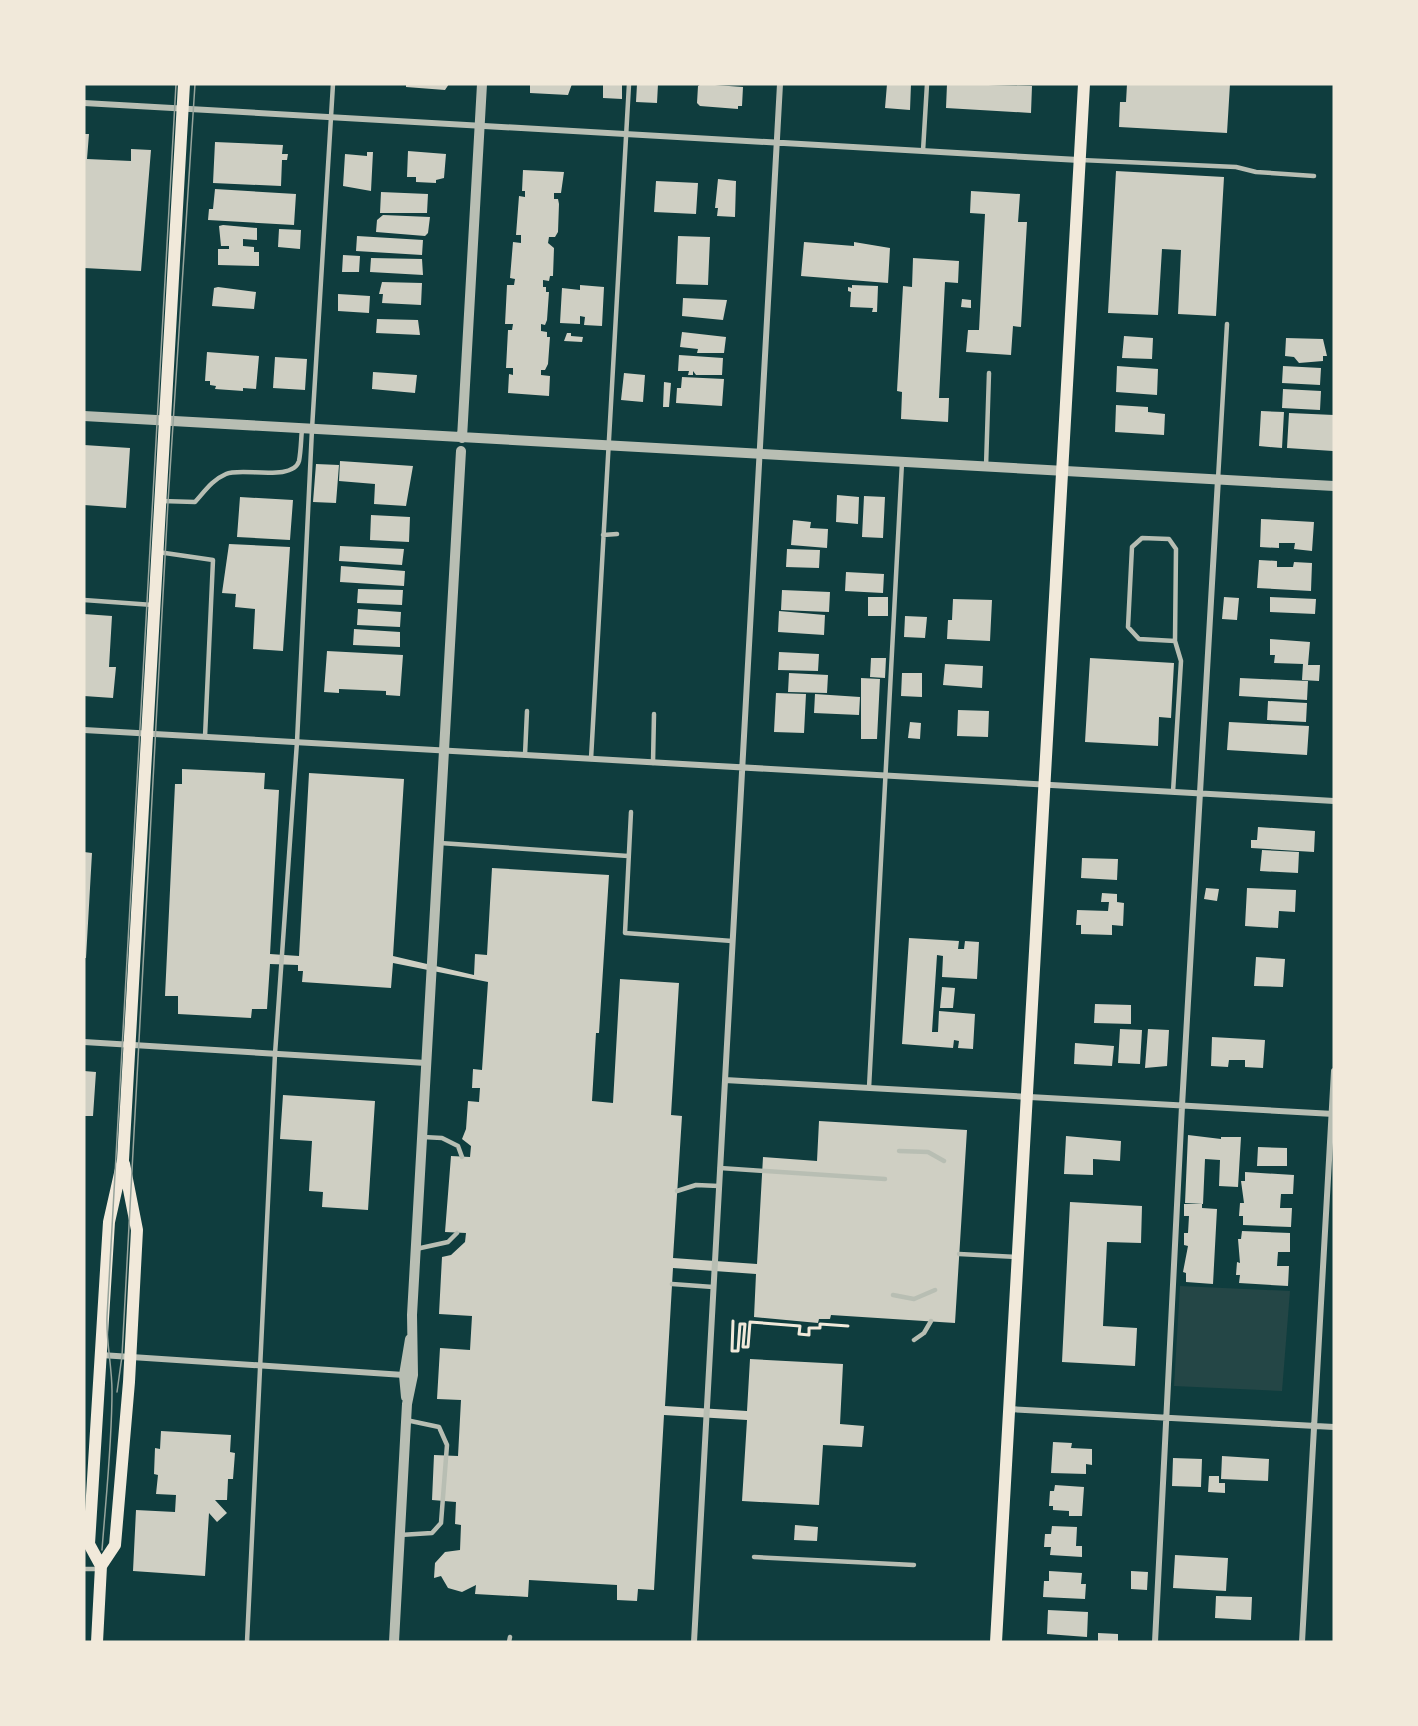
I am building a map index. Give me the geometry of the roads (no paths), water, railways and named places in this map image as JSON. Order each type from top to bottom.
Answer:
[{"type":"main road","points":[[101,1568],[89,1544],[109,1222],[123,1160],[184,84]]},
{"type":"main road","points":[[996,1642],[1045,784],[1060,471],[1084,84]]},
{"type":"main road","points":[[97,1642],[101,1568],[115,1545],[130,1357],[137,1230],[123,1160]]},
{"type":"street","points":[[462,438],[482,84]]},
{"type":"street","points":[[694,1642],[780,84]]},
{"type":"street","points":[[84,103],[1079,159]]},
{"type":"street","points":[[84,416],[1334,486]]},
{"type":"street","points":[[445,437],[461,451]]},
{"type":"street","points":[[394,1642],[407,1404],[413,1375],[411,1336],[461,451],[477,439]]},
{"type":"street","points":[[1155,1642],[1182,1106],[1218,479]]},
{"type":"street","points":[[84,730],[1334,801]]},
{"type":"street","points":[[84,1042],[426,1063]]},
{"type":"street","points":[[1302,1642],[1334,1071]]},
{"type":"street","points":[[725,1080],[1333,1114]]},
{"type":"street","points":[[407,1404],[404,1375],[405,1355],[411,1336]]},
{"type":"street","points":[[100,1355],[404,1375]]},
{"type":"street","points":[[1010,1409],[1334,1427]]},
{"type":"lane","points":[[247,1642],[275,1054],[297,742],[307,429],[333,84]]},
{"type":"lane","points":[[591,759],[629,84]]},
{"type":"lane","points":[[923,151],[927,84]]},
{"type":"lane","points":[[1079,159],[1236,167],[1256,172],[1314,176]]},
{"type":"lane","points":[[1218,479],[1227,324]]},
{"type":"lane","points":[[986,467],[989,373]]},
{"type":"lane","points":[[161,501],[195,502],[211,482],[228,473],[286,472],[299,463],[307,429]]},
{"type":"lane","points":[[870,1088],[902,462]]},
{"type":"lane","points":[[603,535],[617,534]]},
{"type":"lane","points":[[1173,792],[1181,661],[1175,641],[1176,549],[1169,539],[1142,538],[1132,547],[1128,627],[1139,639],[1175,641]]},
{"type":"lane","points":[[158,552],[213,560],[204,737]]},
{"type":"lane","points":[[84,600],[155,605]]},
{"type":"lane","points":[[525,755],[527,711]]},
{"type":"lane","points":[[653,763],[654,714]]},
{"type":"lane","points":[[631,812],[625,933],[732,941]]},
{"type":"lane","points":[[439,843],[628,856]]},
{"type":"lane","points":[[422,1137],[442,1138],[458,1146],[462,1157]]},
{"type":"lane","points":[[899,1151],[928,1152],[944,1161]]},
{"type":"lane","points":[[720,1168],[885,1179]]},
{"type":"lane","points":[[677,1191],[696,1185],[719,1186]]},
{"type":"lane","points":[[416,1249],[448,1242],[457,1233]]},
{"type":"lane","points":[[960,1254],[1018,1257]]},
{"type":"lane","points":[[672,1284],[713,1287]]},
{"type":"lane","points":[[893,1295],[914,1299],[935,1290]]},
{"type":"lane","points":[[914,1340],[924,1333],[931,1321]]},
{"type":"lane","points":[[400,1535],[432,1533],[441,1523],[447,1445],[439,1427],[406,1420]]},
{"type":"lane","points":[[753,1557],[914,1566]]},
{"type":"lane","points":[[84,1569],[101,1568]]},
{"type":"tram line","points":[[102,1550],[112,1411],[107,1317],[176,84]]},
{"type":"tram line","points":[[117,1392],[122,1356],[168,502],[195,84]]}]
